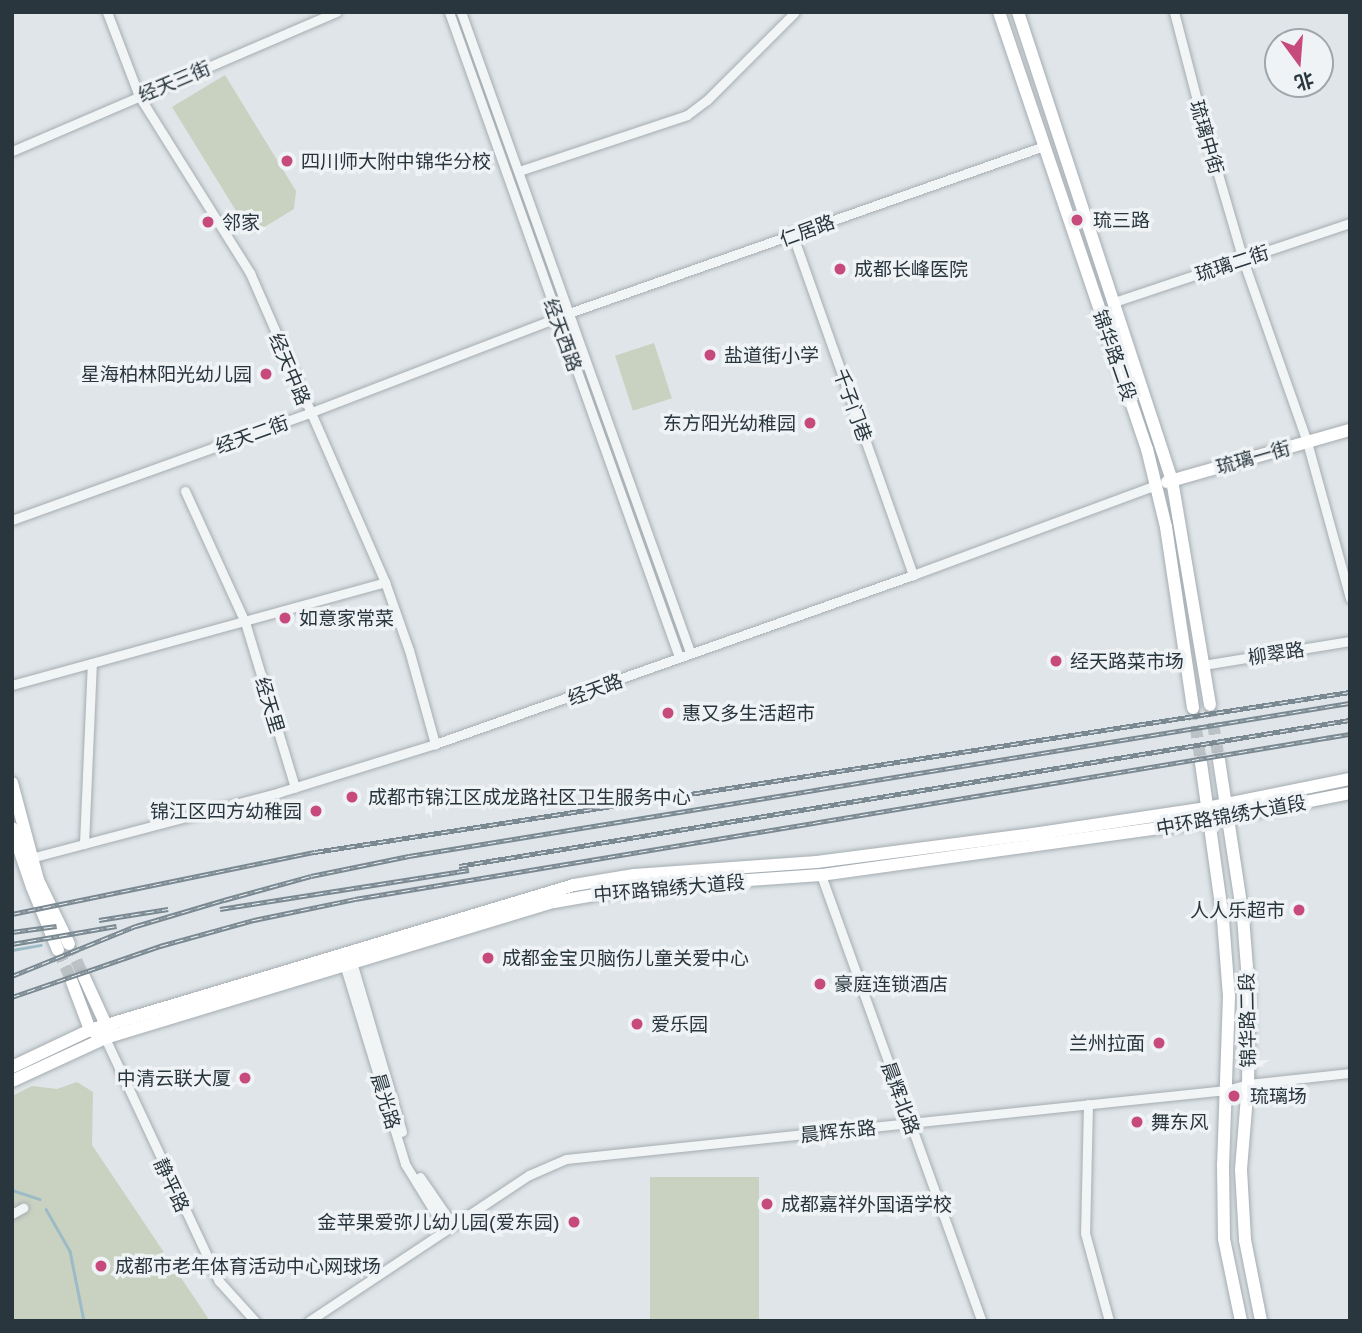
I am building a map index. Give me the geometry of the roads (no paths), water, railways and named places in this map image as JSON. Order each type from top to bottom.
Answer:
[{"type":"main road","name":"锦华路二段","points":[[999,12],[1156,485],[1193,708]]},
{"type":"main road","name":"锦华路二段","points":[[1018,12],[1172,480],[1210,705]]},
{"type":"main road","name":"琉璃一街","points":[[1156,485],[1350,430]]},
{"type":"main road","name":"锦华路二段","points":[[1219,760],[1243,917],[1249,994],[1248,1084],[1241,1170],[1245,1240],[1261,1321]]},
{"type":"main road","name":"锦华路二段","points":[[1200,763],[1229,996],[1223,1165],[1224,1238],[1241,1321]]},
{"type":"main road","name":"中环路锦绣大道段","points":[[1228,811],[1350,779]]},
{"type":"main road","points":[[12,783],[27,859]]},
{"type":"main road","name":"中环路锦绣大道段","points":[[105,1031],[586,895],[689,883],[821,875],[1350,793]]},
{"type":"main road","name":"中环路锦绣大道段","points":[[12,1081],[105,1031],[574,885],[634,875],[817,862],[1208,815]]},
{"type":"main road","points":[[12,828],[64,947]]},
{"type":"main road","points":[[90,1030],[78,979],[105,1031]]},
{"type":"main road","points":[[12,1067],[90,1030],[105,1031]]},
{"type":"street","name":"经天中路","points":[[107,12],[139,96],[250,273],[385,582],[409,650],[435,744]]},
{"type":"street","name":"经天三街","points":[[12,151],[336,12]]},
{"type":"street","name":"经天西路","points":[[449,12],[679,657]]},
{"type":"street","name":"经天西路","points":[[461,12],[691,652]]},
{"type":"street","points":[[519,171],[687,115],[707,100],[795,12]]},
{"type":"street","name":"琉璃中街","points":[[1174,12],[1200,116],[1243,260],[1307,442],[1350,598]]},
{"type":"street","name":"仁居路","points":[[569,313],[1044,146]]},
{"type":"street","name":"琉璃二街","points":[[1114,302],[1350,223]]},
{"type":"street","name":"千子门巷","points":[[793,236],[913,575]]},
{"type":"street","name":"经天二街","points":[[12,520],[309,413],[569,313]]},
{"type":"street","name":"经天路","points":[[27,859],[295,788],[435,744],[913,575],[1156,485]]},
{"type":"street","name":"经天里","points":[[185,491],[244,622],[295,788]]},
{"type":"street","points":[[12,685],[385,582]]},
{"type":"street","name":"柳翠路","points":[[1203,665],[1350,640]]},
{"type":"street","points":[[84,844],[92,663]]},
{"type":"street","name":"晨辉北路","points":[[821,875],[982,1321]]},
{"type":"street","name":"晨光路","points":[[348,963],[405,1164],[449,1227]]},
{"type":"street","name":"静平路","points":[[105,1031],[219,1281],[255,1321]]},
{"type":"street","name":"晨辉东路","points":[[309,1321],[529,1175],[566,1159],[1226,1090],[1248,1084],[1350,1073]]},
{"type":"street","points":[[1088,1104],[1086,1233],[1109,1321]]},
{"type":"street","points":[[12,1214],[23,1208]]},
{"type":"waterway","points":[[12,950],[41,945]]},
{"type":"waterway","points":[[12,1190],[40,1199]]},
{"type":"waterway","points":[[46,1209],[70,1251],[84,1321]]},
{"type":"tunnel","points":[[1210,705],[1219,760]]},
{"type":"tunnel","points":[[1193,708],[1201,763]]},
{"type":"tunnel","points":[[69,944],[84,977]]},
{"type":"tunnel","points":[[58,950],[72,982]]},
{"type":"railway","points":[[12,914],[315,852],[1350,692]]},
{"type":"railway","points":[[12,976],[136,926],[311,876],[409,856],[1350,703]]},
{"type":"railway","points":[[459,866],[1350,720]]},
{"type":"railway","points":[[12,997],[160,946],[254,920],[355,899],[1350,734]]},
{"type":"railway","points":[[220,909],[469,870]]},
{"type":"railway","points":[[99,920],[168,909]]},
{"type":"railway","points":[[12,932],[57,926]]},
{"type":"railway","points":[[12,944],[116,926]]},
{"type":"place","name":"四川师大附中锦华分校","points":[[287,161]]},
{"type":"place","name":"琉三路","points":[[1077,220]]},
{"type":"place","name":"邻家","points":[[208,222]]},
{"type":"place","name":"成都长峰医院","points":[[840,269]]},
{"type":"place","name":"盐道街小学","points":[[710,355]]},
{"type":"place","name":"星海柏林阳光幼儿园","points":[[266,374]]},
{"type":"place","name":"东方阳光幼稚园","points":[[810,423]]},
{"type":"place","name":"如意家常菜","points":[[285,618]]},
{"type":"place","name":"经天路菜市场","points":[[1056,661]]},
{"type":"place","name":"惠又多生活超市","points":[[668,713]]},
{"type":"place","name":"成都市锦江区成龙路社区卫生服务中心","points":[[352,797]]},
{"type":"place","name":"锦江区四方幼稚园","points":[[316,811]]},
{"type":"place","name":"人人乐超市","points":[[1299,910]]},
{"type":"place","name":"成都金宝贝脑伤儿童关爱中心","points":[[488,958]]},
{"type":"place","name":"豪庭连锁酒店","points":[[820,984]]},
{"type":"place","name":"爱乐园","points":[[637,1024]]},
{"type":"place","name":"兰州拉面","points":[[1159,1043]]},
{"type":"place","name":"中清云联大厦","points":[[245,1078]]},
{"type":"place","name":"琉璃场","points":[[1234,1096]]},
{"type":"place","name":"舞东风","points":[[1137,1122]]},
{"type":"place","name":"成都嘉祥外国语学校","points":[[767,1204]]},
{"type":"place","name":"金苹果爱弥儿幼儿园(爱东园)","points":[[574,1222]]},
{"type":"place","name":"成都市老年体育活动中心网球场","points":[[101,1266]]}]
